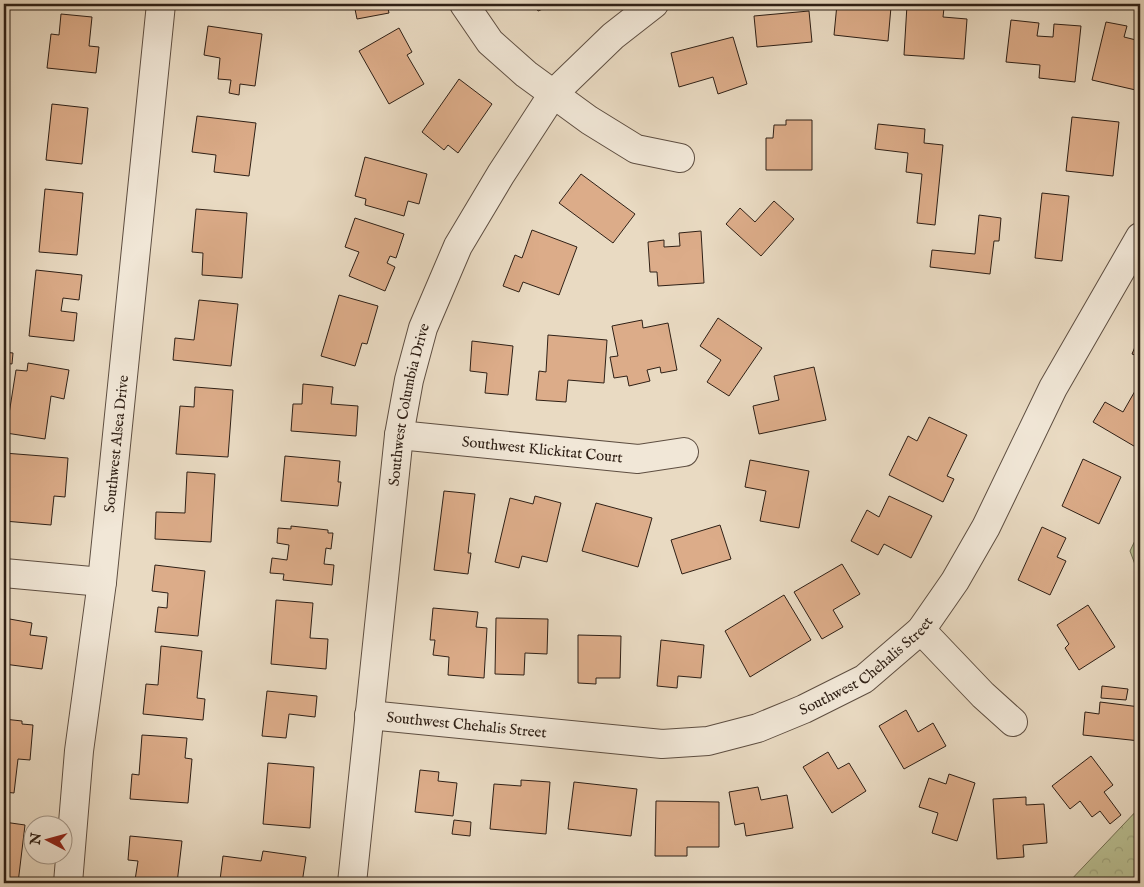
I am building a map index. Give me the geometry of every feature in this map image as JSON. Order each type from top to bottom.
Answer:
[{"type":"street","name":"Southwest Alsea Drive","points":[[68,883],[79,751],[102,582],[161,4]]},
{"type":"street","points":[[464,4],[490,42],[526,74],[589,120],[636,148],[680,158]]},
{"type":"street","name":"Southwest Columbia Drive","points":[[352,883],[399,435],[409,380],[423,328],[458,246],[500,174],[553,94],[613,36],[654,4]]},
{"type":"street","name":"Southwest Chehalis Street","points":[[369,716],[662,744],[708,741],[758,728],[804,709],[864,679],[921,630],[955,581],[986,527],[1053,388],[1140,237]]},
{"type":"street","name":"Southwest Klickitat Court","points":[[399,435],[638,459],[684,452]]},
{"type":"street","points":[[4,573],[102,582]]},
{"type":"street","points":[[921,630],[982,695],[1013,722]]},
{"type":"green space","points":[[1140,530],[1140,578],[1130,551]]},
{"type":"green space","points":[[1140,807],[1140,883],[1068,883]]},
{"type":"building","points":[[354,4],[387,4],[389,13],[357,19]]},
{"type":"building","points":[[534,4],[555,4],[538,11]]},
{"type":"building","points":[[837,4],[891,7],[888,41],[834,35]]},
{"type":"building","points":[[907,5],[944,8],[943,17],[967,19],[964,59],[904,55]]},
{"type":"building","points":[[809,11],[812,42],[757,47],[754,16]]},
{"type":"building","points":[[61,14],[92,17],[89,46],[99,47],[96,73],[47,68],[51,34],[59,35]]},
{"type":"building","points":[[1011,20],[1039,23],[1037,36],[1053,37],[1054,24],[1081,26],[1075,82],[1039,78],[1040,65],[1006,62]]},
{"type":"building","points":[[1106,22],[1127,26],[1124,37],[1140,41],[1140,91],[1092,80]]},
{"type":"building","points":[[208,26],[262,34],[255,86],[240,84],[239,95],[229,93],[231,80],[218,79],[220,58],[204,55]]},
{"type":"building","points":[[399,28],[412,52],[407,55],[424,84],[389,104],[359,51]]},
{"type":"building","points":[[733,37],[747,84],[718,94],[713,77],[679,87],[671,53]]},
{"type":"building","points":[[459,79],[492,104],[458,153],[448,145],[444,150],[422,132]]},
{"type":"building","points":[[52,104],[88,108],[82,164],[46,160]]},
{"type":"building","points":[[197,116],[256,123],[249,176],[214,172],[216,155],[192,152]]},
{"type":"building","points":[[1072,117],[1119,122],[1113,176],[1066,171]]},
{"type":"building","points":[[786,120],[812,120],[812,170],[766,170],[766,138],[773,138],[774,125],[786,125]]},
{"type":"building","points":[[878,124],[925,129],[924,143],[943,145],[935,225],[917,223],[922,174],[906,172],[908,153],[875,149]]},
{"type":"building","points":[[365,157],[427,174],[419,204],[408,201],[404,216],[365,205],[366,199],[355,196]]},
{"type":"building","points":[[581,174],[635,214],[613,243],[559,203]]},
{"type":"building","points":[[45,189],[83,193],[77,255],[39,252]]},
{"type":"building","points":[[1042,193],[1069,196],[1062,261],[1035,258]]},
{"type":"building","points":[[774,201],[794,219],[761,256],[726,224],[740,208],[755,222]]},
{"type":"building","points":[[196,209],[247,213],[242,278],[202,275],[203,253],[192,252]]},
{"type":"building","points":[[979,215],[1001,218],[999,241],[994,241],[990,274],[930,267],[932,250],[975,254]]},
{"type":"building","points":[[355,218],[404,234],[396,258],[390,256],[387,263],[395,267],[385,291],[349,276],[359,252],[345,247]]},
{"type":"building","points":[[532,230],[577,247],[559,295],[523,282],[519,292],[503,286],[515,255],[522,258]]},
{"type":"building","points":[[701,231],[704,283],[658,286],[657,272],[650,272],[648,242],[664,240],[664,247],[680,246],[679,233]]},
{"type":"building","points":[[36,270],[82,275],[79,300],[63,298],[61,311],[77,313],[74,341],[29,336]]},
{"type":"building","points":[[339,295],[378,306],[367,344],[362,343],[355,366],[321,356]]},
{"type":"building","points":[[199,300],[238,304],[231,366],[173,360],[175,338],[194,340]]},
{"type":"building","points":[[718,318],[762,348],[729,396],[707,382],[721,360],[700,346]]},
{"type":"building","points":[[642,320],[643,328],[668,323],[677,370],[661,373],[660,367],[647,370],[650,381],[629,386],[627,376],[614,378],[610,357],[618,356],[612,326]]},
{"type":"building","points":[[548,335],[607,340],[604,383],[568,380],[566,402],[536,400],[539,371],[546,372]]},
{"type":"building","points":[[1140,335],[1140,357],[1132,354]]},
{"type":"building","points":[[472,341],[513,346],[508,395],[485,393],[487,373],[470,371]]},
{"type":"building","points":[[4,352],[13,353],[12,364],[4,363]]},
{"type":"building","points":[[28,363],[69,370],[64,399],[51,396],[45,439],[6,433],[16,370],[27,371]]},
{"type":"building","points":[[814,367],[826,420],[759,434],[753,406],[779,400],[774,376]]},
{"type":"building","points":[[303,384],[333,387],[331,404],[358,406],[356,436],[291,431],[293,404],[302,404]]},
{"type":"building","points":[[195,387],[233,390],[228,457],[176,454],[180,406],[194,407]]},
{"type":"building","points":[[1135,391],[1140,394],[1139,449],[1093,422],[1105,402],[1123,412]]},
{"type":"building","points":[[929,417],[967,435],[947,476],[954,479],[943,502],[889,475],[908,436],[917,441]]},
{"type":"building","points":[[4,453],[68,458],[65,497],[54,496],[51,525],[4,521]]},
{"type":"building","points":[[285,456],[340,461],[338,482],[341,482],[338,506],[281,501]]},
{"type":"building","points":[[1083,459],[1121,477],[1099,524],[1062,506]]},
{"type":"building","points":[[750,460],[809,471],[799,528],[760,521],[766,491],[745,487]]},
{"type":"building","points":[[187,472],[215,474],[211,542],[155,539],[156,512],[185,513]]},
{"type":"building","points":[[444,491],[475,494],[468,553],[471,553],[468,574],[434,570]]},
{"type":"building","points":[[535,496],[561,503],[547,562],[522,556],[519,568],[495,562],[510,498],[533,504]]},
{"type":"building","points":[[889,496],[932,516],[911,558],[884,544],[878,555],[851,541],[867,510],[879,517]]},
{"type":"building","points":[[596,503],[652,518],[638,567],[582,551]]},
{"type":"building","points":[[720,525],[731,559],[682,574],[671,540]]},
{"type":"building","points":[[291,526],[328,530],[328,533],[333,533],[331,549],[326,548],[324,564],[334,565],[332,585],[283,580],[284,574],[270,573],[272,558],[287,560],[289,545],[277,543],[278,528],[291,529]]},
{"type":"building","points":[[1042,527],[1066,538],[1057,557],[1066,561],[1050,595],[1018,580]]},
{"type":"building","points":[[842,564],[860,594],[833,610],[843,627],[822,639],[794,592]]},
{"type":"building","points":[[155,565],[205,571],[198,636],[155,632],[158,607],[167,608],[168,593],[152,591]]},
{"type":"building","points":[[784,595],[811,640],[750,677],[725,631]]},
{"type":"building","points":[[276,600],[313,603],[310,638],[328,639],[326,669],[271,664]]},
{"type":"building","points":[[1088,605],[1115,647],[1079,670],[1065,648],[1069,644],[1057,625]]},
{"type":"building","points":[[433,608],[478,612],[476,627],[487,628],[484,678],[448,675],[449,657],[433,655],[435,640],[430,640]]},
{"type":"building","points":[[4,618],[32,623],[30,635],[47,637],[42,669],[4,664]]},
{"type":"building","points":[[496,618],[548,619],[547,654],[525,653],[524,675],[495,674]]},
{"type":"building","points":[[578,635],[621,636],[620,678],[596,678],[596,684],[578,683]]},
{"type":"building","points":[[661,640],[704,645],[701,678],[678,676],[677,688],[657,686]]},
{"type":"building","points":[[161,646],[202,651],[197,698],[205,699],[203,720],[143,714],[146,684],[158,685]]},
{"type":"building","points":[[1102,686],[1128,689],[1126,700],[1101,698]]},
{"type":"building","points":[[267,691],[317,696],[315,717],[289,714],[286,738],[262,736]]},
{"type":"building","points":[[1100,702],[1140,707],[1140,741],[1083,735],[1085,712],[1099,714]]},
{"type":"building","points":[[906,710],[918,732],[933,723],[946,746],[904,769],[879,726]]},
{"type":"building","points":[[4,719],[22,721],[22,724],[33,725],[30,760],[18,759],[14,793],[4,792]]},
{"type":"building","points":[[142,735],[187,738],[185,758],[192,759],[188,803],[130,799],[132,774],[139,775]]},
{"type":"building","points":[[828,752],[838,769],[849,763],[866,791],[832,813],[803,767]]},
{"type":"building","points":[[1091,756],[1113,785],[1104,792],[1121,815],[1110,824],[1100,811],[1092,817],[1080,801],[1070,809],[1052,786]]},
{"type":"building","points":[[268,763],[314,767],[310,828],[263,824]]},
{"type":"building","points":[[420,770],[439,772],[438,781],[457,783],[453,816],[415,812]]},
{"type":"building","points":[[949,774],[975,783],[957,841],[932,833],[938,813],[919,807],[929,778],[946,784]]},
{"type":"building","points":[[521,780],[550,782],[546,834],[490,829],[494,784],[521,786]]},
{"type":"building","points":[[574,782],[637,789],[631,836],[568,829]]},
{"type":"building","points":[[758,787],[761,800],[787,795],[793,828],[746,836],[744,823],[735,825],[729,792]]},
{"type":"building","points":[[1026,797],[1026,805],[1044,804],[1047,843],[1023,845],[1024,857],[997,859],[993,799]]},
{"type":"building","points":[[656,801],[719,802],[719,847],[687,847],[687,856],[655,856]]},
{"type":"building","points":[[454,820],[471,822],[470,836],[452,834]]},
{"type":"building","points":[[4,822],[22,825],[22,850],[18,883],[4,883]]},
{"type":"building","points":[[130,836],[182,841],[177,883],[135,880],[138,861],[128,860]]},
{"type":"building","points":[[263,851],[306,857],[302,883],[242,883],[220,880],[223,856],[261,861]]},
{"type":"building","points":[[406,878],[432,881],[432,883],[406,883]]}]
